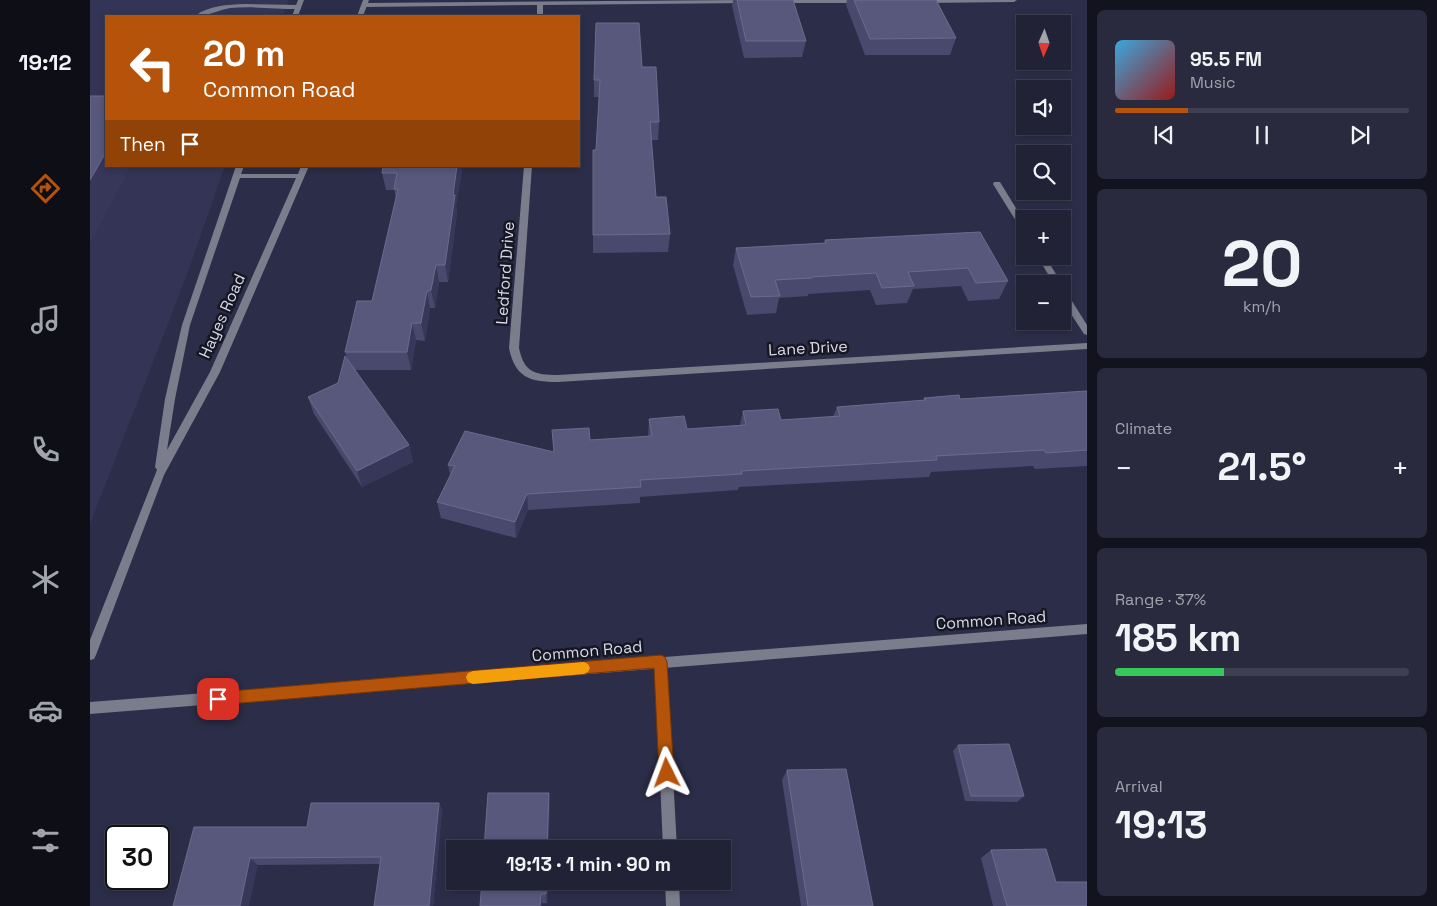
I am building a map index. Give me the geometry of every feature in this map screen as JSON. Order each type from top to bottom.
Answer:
[{"type":"street","points":[[294,15],[301,0]]},
{"type":"street","points":[[916,1],[1014,0]]},
{"type":"street","points":[[778,2],[867,1]]},
{"type":"street","points":[[360,15],[365,2],[758,2]]},
{"type":"street","points":[[199,15],[204,10],[216,5],[231,3],[298,7]]},
{"type":"street","points":[[540,3],[540,15]]},
{"type":"street","name":"Hayes Road","points":[[159,475],[170,398],[186,325],[240,167]]},
{"type":"street","name":"Hayes Road","points":[[90,655],[159,475],[214,372],[305,167]]},
{"type":"street","name":"Ledford Drive","points":[[528,167],[514,348],[518,364],[531,375]]},
{"type":"street","points":[[237,176],[301,176]]},
{"type":"street","points":[[998,184],[1016,215]]},
{"type":"street","points":[[1071,306],[1087,332]]},
{"type":"street","name":"Lane Drive","points":[[531,375],[549,379],[1087,346]]},
{"type":"street","name":"Common Road","points":[[90,708],[136,706],[1087,628]]},
{"type":"street","points":[[661,662],[670,840]]},
{"type":"street","points":[[672,890],[673,906]]},
{"type":"shaded area","points":[[90,0],[289,0],[282,15],[105,15],[105,167],[225,167],[185,280],[90,524]]},
{"type":"building","points":[[737,0],[793,0],[806,41],[746,41]]},
{"type":"building","points":[[854,0],[936,0],[956,38],[870,39]]},
{"type":"building","points":[[596,23],[639,23],[642,67],[656,67],[659,122],[650,122],[656,197],[666,197],[670,234],[593,235],[593,150],[596,150],[600,80],[594,80]]},
{"type":"building","points":[[90,96],[105,96],[105,154],[90,180]]},
{"type":"building","points":[[383,167],[457,167],[453,195],[455,195],[445,265],[436,265],[431,290],[427,291],[421,323],[412,323],[407,352],[345,352],[357,301],[372,301],[398,189],[394,189],[397,173],[382,173]]},
{"type":"building","points":[[980,232],[1008,281],[976,283],[968,268],[908,272],[914,286],[882,288],[876,273],[775,280],[780,296],[751,297],[736,248],[826,243],[825,240]]},
{"type":"building","points":[[345,356],[409,445],[357,471],[308,397],[338,383]]},
{"type":"building","points":[[1087,391],[1087,450],[1046,453],[1044,450],[936,456],[937,460],[741,471],[742,474],[640,480],[641,487],[527,494],[515,522],[437,502],[455,466],[448,465],[465,431],[554,452],[552,430],[589,428],[590,440],[652,436],[649,419],[684,416],[687,429],[746,425],[743,411],[778,409],[781,420],[840,416],[837,407],[926,400],[924,398],[959,395],[960,399]]},
{"type":"building","points":[[1009,744],[1024,796],[971,796],[958,745]]},
{"type":"building","points":[[846,769],[873,906],[808,906],[787,770]]},
{"type":"building","points":[[488,793],[549,793],[547,840],[485,840]]},
{"type":"building","points":[[311,803],[439,803],[429,906],[374,906],[381,857],[250,858],[240,906],[173,906],[194,827],[307,827]]},
{"type":"building","points":[[1046,849],[1056,882],[1087,882],[1087,906],[1007,906],[991,850]]},
{"type":"building","points":[[481,890],[546,890],[546,894],[541,894],[540,906],[480,906]]},
{"type":"slow traffic","points":[[473,677],[584,668]]},
{"type":"route","points":[[218,699],[661,662],[667,773]]}]
